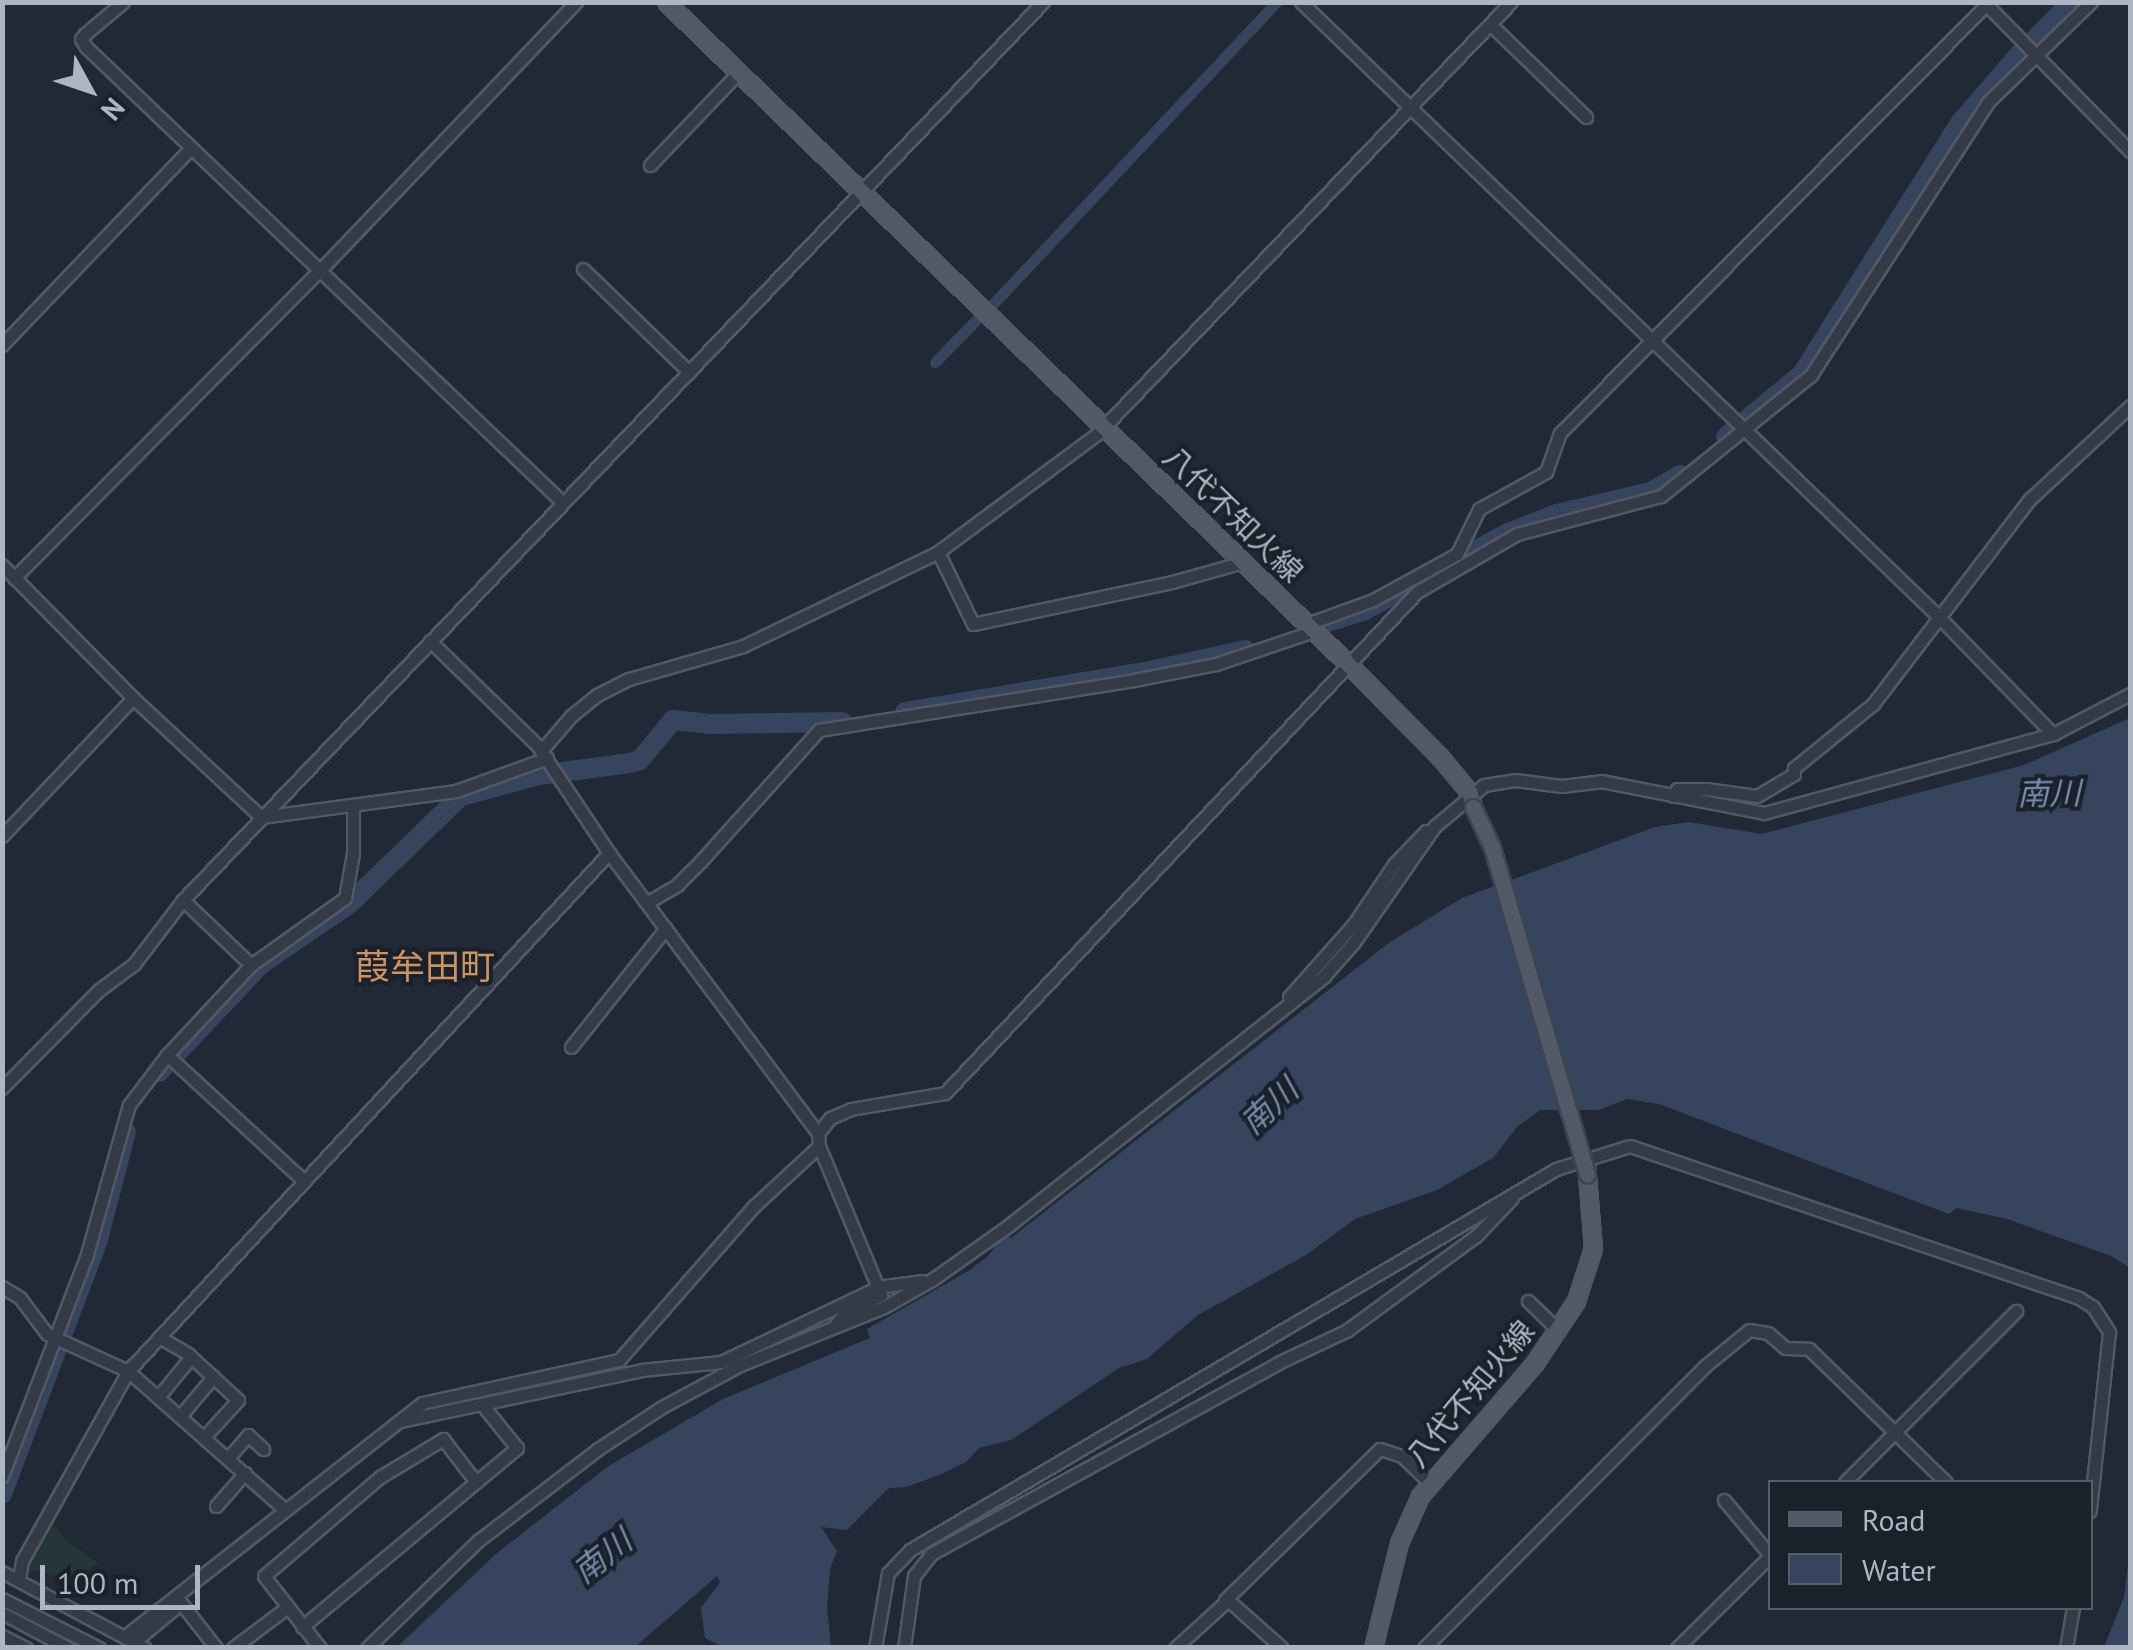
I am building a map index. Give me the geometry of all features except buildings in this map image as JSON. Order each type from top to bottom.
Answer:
[{"type":"main road","name":"八代不知火線","points":[[666,2],[1348,664],[1472,800],[1492,846],[1587,1166],[1593,1248],[1584,1282],[1559,1332],[1430,1483],[1399,1543],[1373,1648]]},
{"type":"street","points":[[122,2],[81,39],[190,149],[321,269],[562,503]]},
{"type":"street","points":[[14,578],[321,269],[576,2]]},
{"type":"street","points":[[2,1088],[99,990],[134,964],[183,900],[1042,2]]},
{"type":"street","points":[[1301,2],[1940,618],[2053,734]]},
{"type":"street","points":[[261,818],[456,791],[547,758],[571,716],[597,695],[630,678],[743,646],[938,552],[1104,427],[1511,2]]},
{"type":"street","points":[[135,1642],[285,1510],[422,1403],[619,1360],[818,1139],[830,1118],[852,1109],[945,1093],[1408,600],[1517,534],[1661,496],[1740,427],[1811,375],[1988,102],[2091,2]]},
{"type":"street","points":[[648,902],[700,862],[819,730],[1216,664],[1374,600],[1457,554],[1480,510],[1546,472],[1560,434],[1985,4],[2130,150]]},
{"type":"street","points":[[1490,24],[1586,116]]},
{"type":"street","points":[[650,165],[738,72]]},
{"type":"street","points":[[2,345],[190,149]]},
{"type":"street","points":[[582,269],[688,372]]},
{"type":"street","points":[[1673,796],[1677,788],[1757,796],[1779,786],[1868,709],[2030,498],[2130,406]]},
{"type":"street","points":[[938,552],[973,624],[1172,582],[1242,562]]},
{"type":"street","points":[[2,565],[133,698],[261,818]]},
{"type":"street","points":[[430,641],[547,758],[609,853],[818,1139],[880,1295],[843,1315],[833,1328]]},
{"type":"street","points":[[367,1648],[479,1540],[598,1450],[738,1366],[833,1328],[933,1279],[1008,1226],[1324,976],[1354,942],[1435,826],[1472,800],[1484,785],[1515,780],[1562,786],[1601,781],[1764,813],[2017,746],[2053,734],[2130,694]]},
{"type":"street","points":[[2,836],[133,698]]},
{"type":"street","points":[[2017,746],[2038,722]]},
{"type":"street","points":[[2,1476],[60,1341],[104,1202],[128,1105],[167,1054],[251,966],[346,898],[353,853],[353,806]]},
{"type":"street","points":[[19,1580],[22,1561],[128,1371],[609,853]]},
{"type":"street","points":[[183,900],[251,966]]},
{"type":"street","points":[[571,1046],[666,928]]},
{"type":"street","points":[[167,1054],[304,1182]]},
{"type":"street","points":[[875,1648],[883,1588],[900,1557],[1518,1190],[1587,1166],[1620,1147],[1642,1147],[2079,1298],[2093,1307],[2109,1332],[2093,1483]]},
{"type":"street","points":[[904,1648],[914,1576],[930,1554],[1280,1362],[1346,1332],[1476,1236],[1518,1190]]},
{"type":"street","points":[[396,1422],[640,1370],[722,1362],[878,1287],[933,1279]]},
{"type":"street","points":[[2,1287],[20,1298],[41,1329],[128,1371],[206,1436],[285,1510]]},
{"type":"street","points":[[1528,1301],[1559,1332]]},
{"type":"street","points":[[1847,1480],[2016,1312]]},
{"type":"street","points":[[1424,1648],[1705,1366],[1749,1330],[1768,1333],[1785,1348],[1809,1349],[1893,1435],[1900,1436],[1944,1480]]},
{"type":"street","points":[[159,1337],[191,1358],[238,1400],[206,1436]]},
{"type":"street","points":[[159,1396],[191,1358]]},
{"type":"street","points":[[181,1414],[213,1377]]},
{"type":"street","points":[[302,1627],[517,1448],[484,1406]]},
{"type":"street","points":[[229,1458],[248,1435],[263,1449]]},
{"type":"street","points":[[320,1648],[264,1576],[380,1478],[443,1439],[476,1482]]},
{"type":"street","points":[[1175,1648],[1380,1449],[1402,1456],[1430,1483]]},
{"type":"street","points":[[216,1506],[246,1473]]},
{"type":"street","points":[[1724,1500],[1768,1553]]},
{"type":"street","points":[[1676,1648],[1768,1557]]},
{"type":"street","points":[[2,1572],[135,1642]]},
{"type":"street","points":[[2,1599],[99,1648]]},
{"type":"street","points":[[1225,1600],[1282,1648]]},
{"type":"street","points":[[135,1642],[181,1603],[216,1648]]},
{"type":"street","points":[[232,1648],[286,1608]]},
{"type":"street","points":[[62,1628],[73,1610]]},
{"type":"street","points":[[2066,1648],[2073,1610]]},
{"type":"street","points":[[2,1613],[59,1645]]},
{"type":"street","points":[[2,1636],[26,1648]]},
{"type":"shaded area","points":[[47,1516],[67,1541],[98,1563],[69,1584],[40,1570],[26,1574]]},
{"type":"water","name":"南川","points":[[2130,718],[2130,1268],[2111,1256],[2007,1219],[1957,1208],[1949,1214],[1659,1104],[1627,1099],[1599,1110],[1540,1110],[1517,1127],[1493,1158],[1437,1190],[1355,1219],[1306,1255],[1198,1315],[1147,1359],[1119,1368],[1011,1440],[979,1448],[966,1462],[941,1474],[907,1487],[889,1488],[847,1530],[821,1527],[837,1551],[830,1569],[827,1607],[831,1647],[723,1647],[705,1638],[701,1608],[720,1582],[717,1576],[635,1647],[396,1648],[496,1554],[607,1467],[723,1399],[870,1338],[867,1329],[970,1270],[988,1256],[1003,1236],[1011,1238],[1390,942],[1462,898],[1655,827],[1689,822],[1762,834],[2024,765]]},
{"type":"water","points":[[2130,1549],[2130,1647],[2104,1647],[2124,1597]]},
{"type":"waterway","points":[[991,306],[1276,2]]},
{"type":"waterway","points":[[2034,40],[2072,2]]},
{"type":"waterway","points":[[1726,437],[1802,374],[1960,123],[2025,48]]},
{"type":"waterway","points":[[935,362],[977,319]]},
{"type":"waterway","points":[[1321,624],[1363,611],[1508,533],[1557,514],[1651,492],[1681,475]]},
{"type":"waterway","points":[[905,712],[1145,672],[1246,650]]},
{"type":"waterway","points":[[159,1072],[261,964],[349,904],[461,796],[539,775],[640,760],[673,720],[709,724],[842,722]]},
{"type":"waterway","points":[[2,1494],[97,1243],[126,1132]]},
{"type":"district","name":"葭牟田町","points":[[425,966]]}]
